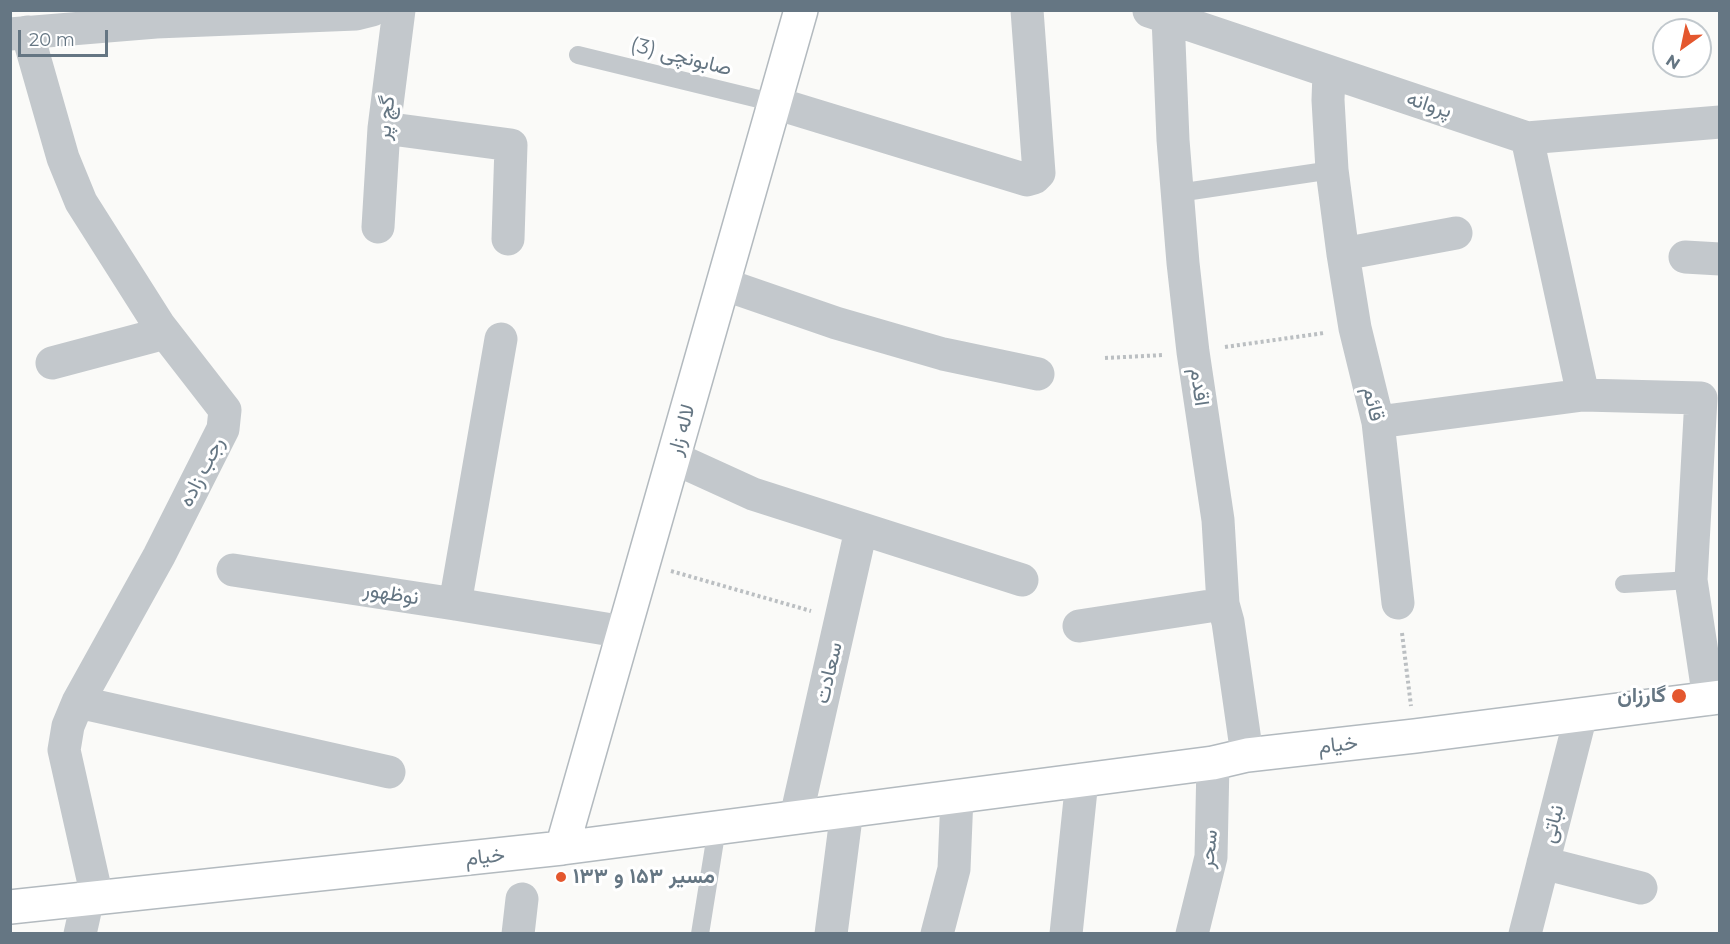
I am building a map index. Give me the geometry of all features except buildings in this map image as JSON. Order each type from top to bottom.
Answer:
[{"type":"main road","name":"لاله زار","points":[[562,848],[801,10]]},
{"type":"main road","name":"خیام","points":[[10,907],[562,848],[1213,763],[1248,755],[1714,698]]},
{"type":"street","points":[[19,33],[156,16],[356,14],[372,10]]},
{"type":"street","name":"گچ پر","points":[[378,227],[384,128],[399,10]]},
{"type":"street","points":[[775,103],[1027,180],[1034,178],[1039,173],[1027,10]]},
{"type":"street","name":"پروانه","points":[[1158,14],[1527,138],[1719,122]]},
{"type":"street","name":"اقدم","points":[[1158,14],[1173,140],[1193,352],[1218,520],[1223,604],[1228,622],[1248,755]]},
{"type":"street","name":"رجب زاده","points":[[19,33],[81,202],[165,333],[225,410],[224,429],[159,556],[78,702],[68,726],[64,750],[93,897]]},
{"type":"street","name":"قائم","points":[[1329,72],[1328,100],[1332,170],[1355,328],[1378,422],[1398,603]]},
{"type":"street","points":[[384,128],[511,145],[508,239]]},
{"type":"street","points":[[1527,138],[1583,395]]},
{"type":"street","points":[[1343,254],[1456,233]]},
{"type":"street","points":[[1685,257],[1719,258]]},
{"type":"street","points":[[723,284],[836,323],[943,354],[1038,374]]},
{"type":"street","points":[[52,363],[165,333]]},
{"type":"street","points":[[455,604],[501,339]]},
{"type":"street","points":[[1378,422],[1583,395],[1701,398],[1691,580],[1714,698]]},
{"type":"street","points":[[674,458],[753,494],[1022,580]]},
{"type":"street","name":"سعادت","points":[[796,817],[861,530]]},
{"type":"street","name":"نوظهور","points":[[233,570],[624,632]]},
{"type":"street","points":[[1079,626],[1223,604]]},
{"type":"street","points":[[78,702],[389,772]]},
{"type":"street","name":"نباتی","points":[[1525,933],[1581,715]]},
{"type":"street","name":"سحر","points":[[1192,933],[1211,858],[1213,763]]},
{"type":"street","points":[[1066,933],[1082,780]]},
{"type":"street","points":[[938,933],[954,868],[957,796]]},
{"type":"street","points":[[831,933],[847,810]]},
{"type":"street","points":[[1543,863],[1641,888]]},
{"type":"street","points":[[80,933],[93,897]]},
{"type":"street","points":[[518,933],[522,899]]},
{"type":"lane","name":"صابونچی (3)","points":[[578,55],[775,103]]},
{"type":"lane","points":[[1178,193],[1332,170]]},
{"type":"lane","points":[[1624,584],[1691,580]]},
{"type":"lane","points":[[700,933],[717,828]]},
{"type":"path","points":[[1105,358],[1193,352],[1355,328]]},
{"type":"path","points":[[644,563],[841,620]]},
{"type":"path","points":[[1398,603],[1415,736]]},
{"type":"place","name":"گارزان","points":[[1679,696]]},
{"type":"place","name":"مسیر ۱۵۳ و ۱۳۳","points":[[561,877]]}]
